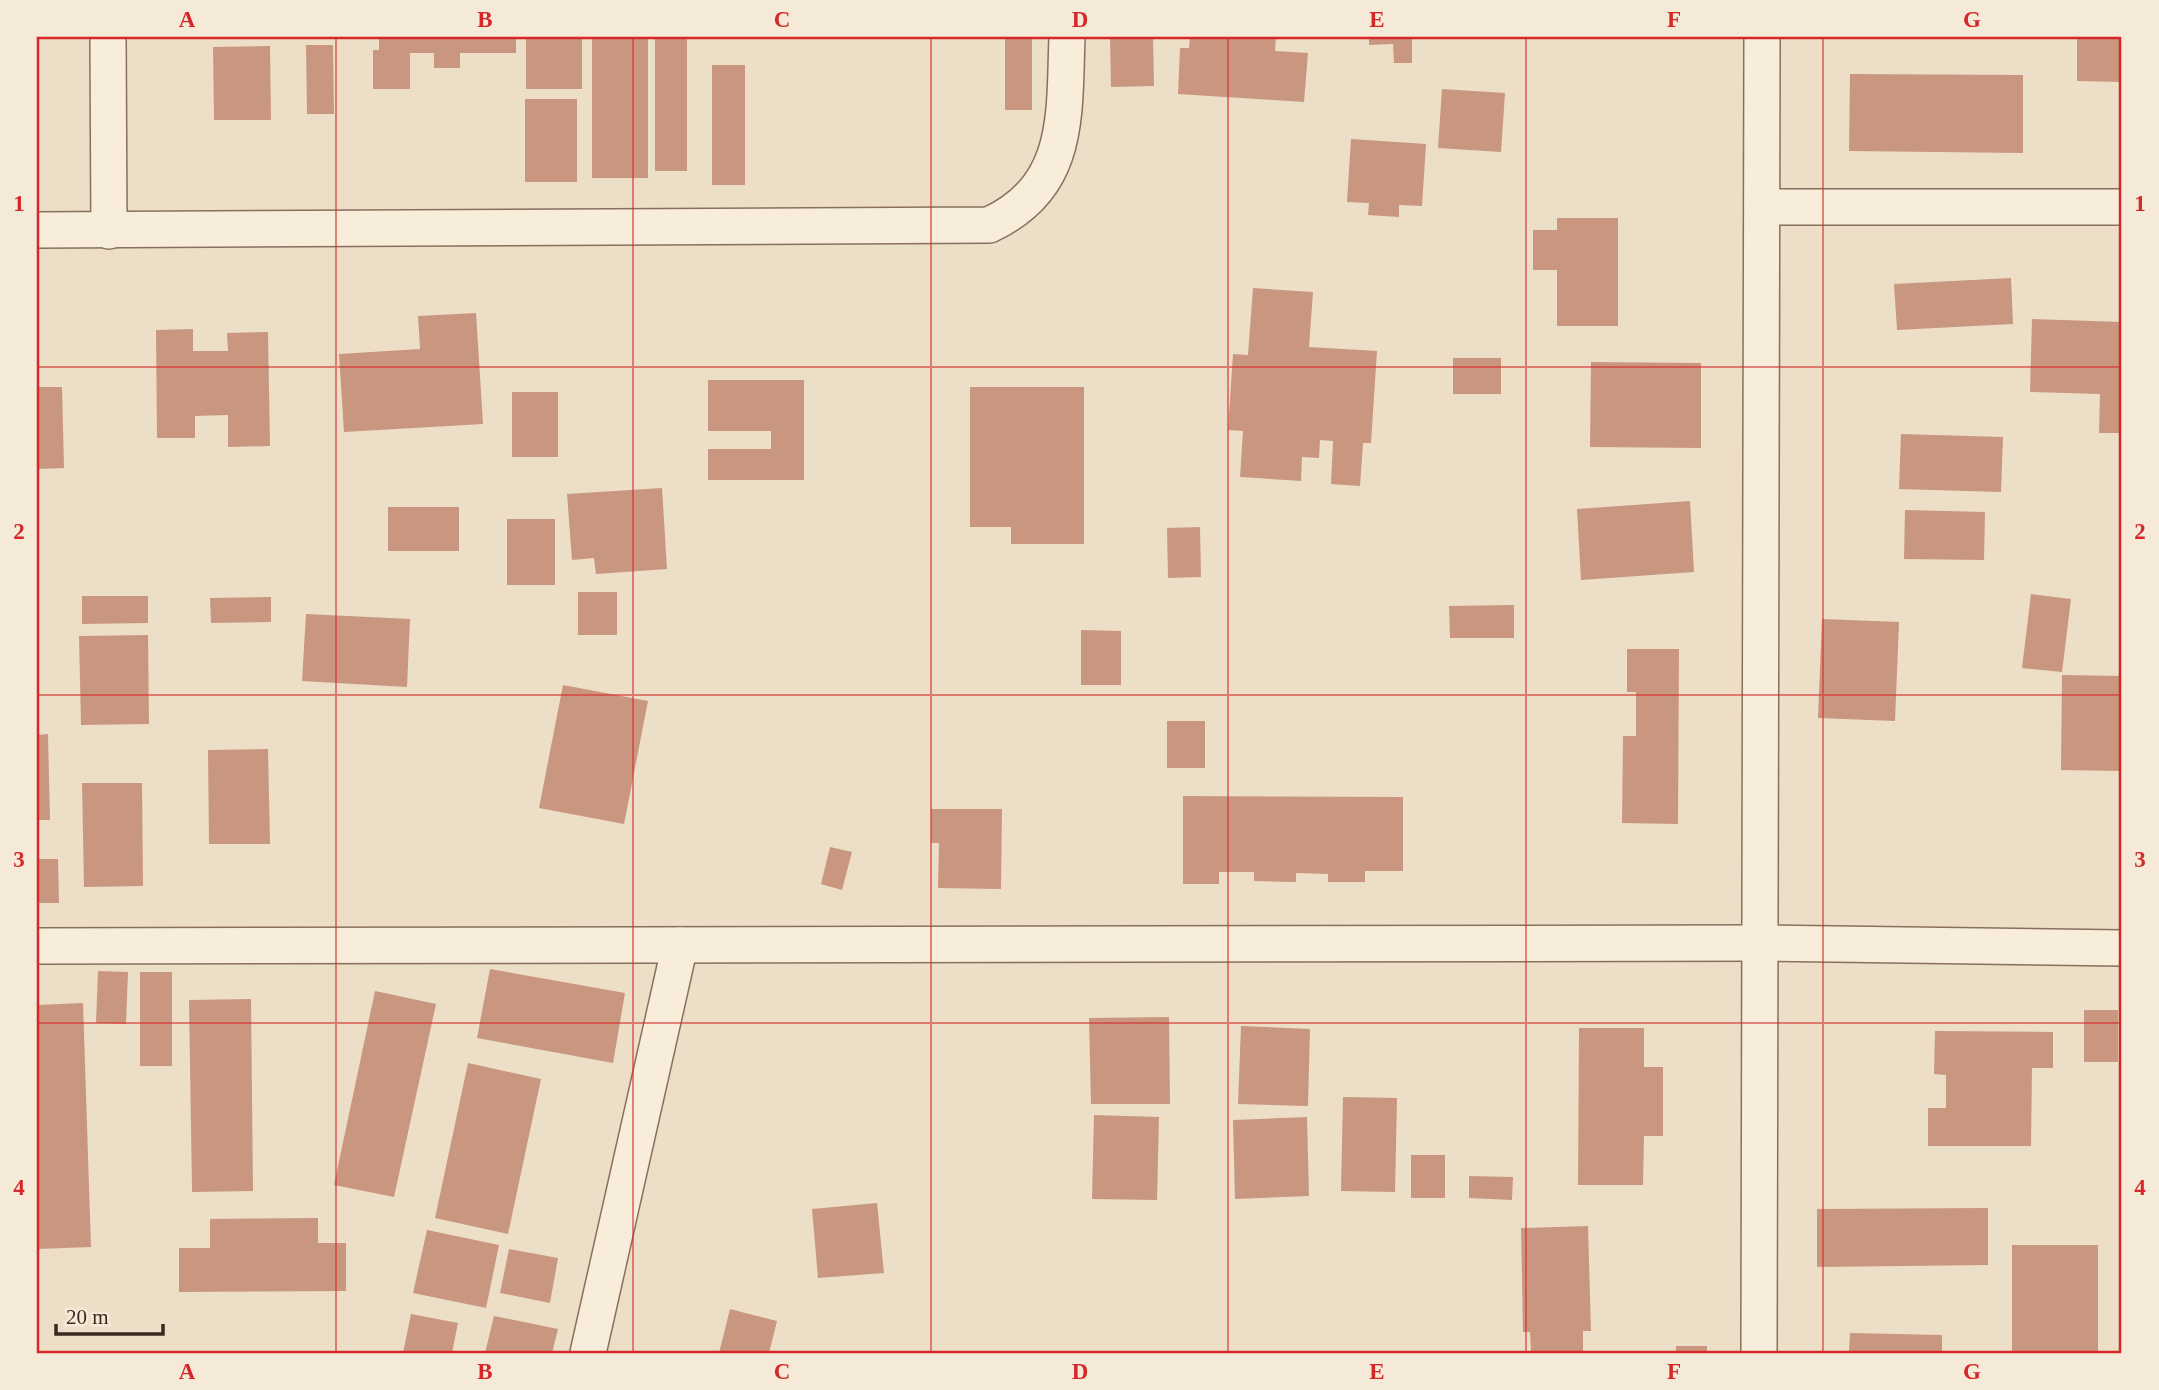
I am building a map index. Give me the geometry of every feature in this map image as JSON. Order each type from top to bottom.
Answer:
[{"type":"street","points":[[108,37],[109,231]]},
{"type":"street","points":[[37,230],[989,225],[1012,215],[1037,193],[1052,169],[1061,133],[1068,37]]},
{"type":"street","points":[[1759,1353],[1762,37]]},
{"type":"street","points":[[1762,207],[2122,207]]},
{"type":"street","points":[[37,946],[1762,943],[2122,948]]},
{"type":"street","points":[[588,1353],[680,945]]},
{"type":"building","points":[[379,37],[516,37],[516,53],[460,53],[460,68],[434,68],[434,53],[410,53],[410,89],[373,89],[373,50],[379,50]]},
{"type":"building","points":[[526,37],[582,37],[582,89],[526,89]]},
{"type":"building","points":[[592,37],[648,37],[648,178],[592,178]]},
{"type":"building","points":[[655,37],[687,37],[687,171],[655,171]]},
{"type":"building","points":[[1005,37],[1032,37],[1032,110],[1005,110]]},
{"type":"building","points":[[1110,37],[1153,37],[1154,86],[1111,87]]},
{"type":"building","points":[[1190,37],[1276,37],[1275,51],[1308,53],[1304,102],[1178,94],[1180,48],[1189,48]]},
{"type":"building","points":[[1369,37],[1412,37],[1412,63],[1394,63],[1393,44],[1369,45]]},
{"type":"building","points":[[2077,37],[2121,37],[2121,82],[2077,81]]},
{"type":"building","points":[[306,45],[333,45],[334,114],[307,114]]},
{"type":"building","points":[[270,46],[271,120],[214,120],[213,47]]},
{"type":"building","points":[[712,65],[745,65],[745,185],[712,185]]},
{"type":"building","points":[[1850,74],[2023,75],[2023,153],[1849,151]]},
{"type":"building","points":[[1442,89],[1505,93],[1501,152],[1438,148]]},
{"type":"building","points":[[525,99],[577,99],[577,182],[525,182]]},
{"type":"building","points":[[1351,139],[1426,144],[1422,206],[1399,205],[1399,217],[1368,215],[1369,203],[1347,202]]},
{"type":"building","points":[[1557,218],[1618,218],[1618,326],[1557,326],[1557,270],[1533,270],[1533,230],[1557,230]]},
{"type":"building","points":[[2011,278],[2013,324],[1897,330],[1894,284]]},
{"type":"building","points":[[1253,288],[1313,292],[1309,347],[1377,351],[1371,443],[1363,443],[1360,486],[1331,484],[1333,441],[1320,440],[1319,458],[1302,457],[1301,481],[1240,477],[1243,431],[1228,430],[1233,354],[1248,355]]},
{"type":"building","points":[[476,313],[483,424],[344,432],[339,354],[420,349],[418,316]]},
{"type":"building","points":[[2032,319],[2122,322],[2122,433],[2099,433],[2100,394],[2030,392]]},
{"type":"building","points":[[193,329],[193,351],[228,351],[227,333],[268,332],[270,446],[228,447],[228,415],[195,416],[195,438],[157,438],[156,330]]},
{"type":"building","points":[[1453,358],[1501,358],[1501,394],[1453,394]]},
{"type":"building","points":[[1591,362],[1701,363],[1701,448],[1590,447]]},
{"type":"building","points":[[708,380],[804,380],[804,480],[708,480],[708,449],[771,449],[771,431],[708,431]]},
{"type":"building","points":[[37,387],[62,387],[64,468],[37,469]]},
{"type":"building","points":[[970,387],[1084,387],[1084,544],[1011,544],[1011,527],[970,527]]},
{"type":"building","points":[[512,392],[558,392],[558,457],[512,457]]},
{"type":"building","points":[[1901,434],[2003,437],[2001,492],[1899,489]]},
{"type":"building","points":[[662,488],[667,569],[596,574],[594,558],[572,560],[567,494]]},
{"type":"building","points":[[1690,501],[1694,572],[1581,580],[1577,509]]},
{"type":"building","points":[[388,507],[459,507],[459,551],[388,551]]},
{"type":"building","points":[[1905,510],[1985,512],[1984,560],[1904,559]]},
{"type":"building","points":[[507,519],[555,519],[555,585],[507,585]]},
{"type":"building","points":[[1200,527],[1201,577],[1168,578],[1167,528]]},
{"type":"building","points":[[578,592],[617,592],[617,635],[578,635]]},
{"type":"building","points":[[2031,594],[2071,599],[2062,672],[2022,668]]},
{"type":"building","points":[[82,596],[148,596],[148,623],[82,624]]},
{"type":"building","points":[[271,597],[271,622],[211,623],[210,598]]},
{"type":"building","points":[[1514,605],[1514,638],[1450,638],[1449,606]]},
{"type":"building","points":[[306,614],[410,619],[407,687],[302,681]]},
{"type":"building","points":[[1822,619],[1899,622],[1895,721],[1818,718]]},
{"type":"building","points":[[1081,630],[1121,631],[1121,685],[1081,685]]},
{"type":"building","points":[[148,635],[149,724],[81,725],[79,636]]},
{"type":"building","points":[[1627,649],[1679,649],[1678,824],[1622,823],[1623,736],[1636,736],[1636,692],[1627,692]]},
{"type":"building","points":[[2062,675],[2122,676],[2122,771],[2061,770]]},
{"type":"building","points":[[563,685],[648,701],[624,824],[539,808]]},
{"type":"building","points":[[1167,721],[1205,721],[1205,768],[1167,768]]},
{"type":"building","points":[[48,734],[50,820],[37,820],[37,735]]},
{"type":"building","points":[[268,749],[270,844],[209,844],[208,750]]},
{"type":"building","points":[[82,783],[142,783],[143,886],[84,887]]},
{"type":"building","points":[[1183,796],[1403,797],[1403,871],[1365,871],[1365,882],[1328,882],[1328,874],[1296,873],[1296,882],[1254,881],[1254,872],[1219,872],[1219,884],[1183,884]]},
{"type":"building","points":[[931,809],[1002,809],[1001,889],[938,888],[939,843],[931,843]]},
{"type":"building","points":[[830,847],[852,852],[842,890],[821,884]]},
{"type":"building","points":[[37,859],[58,859],[59,903],[37,903]]},
{"type":"building","points":[[490,969],[625,993],[613,1063],[477,1038]]},
{"type":"building","points":[[98,971],[128,972],[126,1024],[96,1023]]},
{"type":"building","points":[[140,972],[172,972],[172,1066],[140,1066]]},
{"type":"building","points":[[375,991],[436,1004],[394,1197],[334,1185]]},
{"type":"building","points":[[251,999],[253,1191],[192,1192],[189,1000]]},
{"type":"building","points":[[83,1003],[91,1247],[37,1249],[37,1005]]},
{"type":"building","points":[[2084,1010],[2118,1010],[2118,1062],[2084,1062]]},
{"type":"building","points":[[1169,1017],[1170,1104],[1091,1104],[1089,1018]]},
{"type":"building","points":[[1241,1026],[1310,1029],[1308,1106],[1238,1104]]},
{"type":"building","points":[[1579,1028],[1644,1028],[1644,1067],[1663,1067],[1663,1136],[1644,1136],[1643,1185],[1578,1185]]},
{"type":"building","points":[[1935,1031],[2053,1032],[2053,1068],[2032,1068],[2031,1146],[1928,1146],[1928,1108],[1946,1108],[1946,1075],[1934,1074]]},
{"type":"building","points":[[468,1063],[541,1079],[508,1234],[435,1218]]},
{"type":"building","points":[[1343,1097],[1397,1098],[1395,1192],[1341,1191]]},
{"type":"building","points":[[1094,1115],[1159,1117],[1157,1200],[1092,1199]]},
{"type":"building","points":[[1307,1117],[1309,1196],[1235,1199],[1233,1120]]},
{"type":"building","points":[[1411,1155],[1445,1155],[1445,1198],[1411,1198]]},
{"type":"building","points":[[1469,1176],[1513,1177],[1512,1200],[1469,1198]]},
{"type":"building","points":[[877,1203],[884,1273],[818,1278],[812,1209]]},
{"type":"building","points":[[1988,1208],[1988,1265],[1817,1267],[1817,1209]]},
{"type":"building","points":[[318,1218],[318,1243],[346,1243],[346,1291],[179,1292],[179,1248],[210,1248],[210,1219]]},
{"type":"building","points":[[1588,1226],[1591,1331],[1583,1331],[1583,1353],[1531,1353],[1530,1332],[1523,1332],[1521,1228]]},
{"type":"building","points":[[427,1230],[499,1245],[486,1308],[413,1293]]},
{"type":"building","points":[[2012,1245],[2098,1245],[2098,1353],[2012,1353]]},
{"type":"building","points":[[509,1249],[558,1258],[550,1303],[500,1293]]},
{"type":"building","points":[[730,1309],[777,1321],[769,1353],[719,1353]]},
{"type":"building","points":[[411,1314],[458,1323],[452,1353],[403,1353]]},
{"type":"building","points":[[494,1316],[558,1329],[552,1353],[485,1353]]},
{"type":"building","points":[[1850,1333],[1942,1335],[1942,1353],[1849,1353]]},
{"type":"building","points":[[1676,1346],[1707,1346],[1707,1353],[1676,1353]]}]
